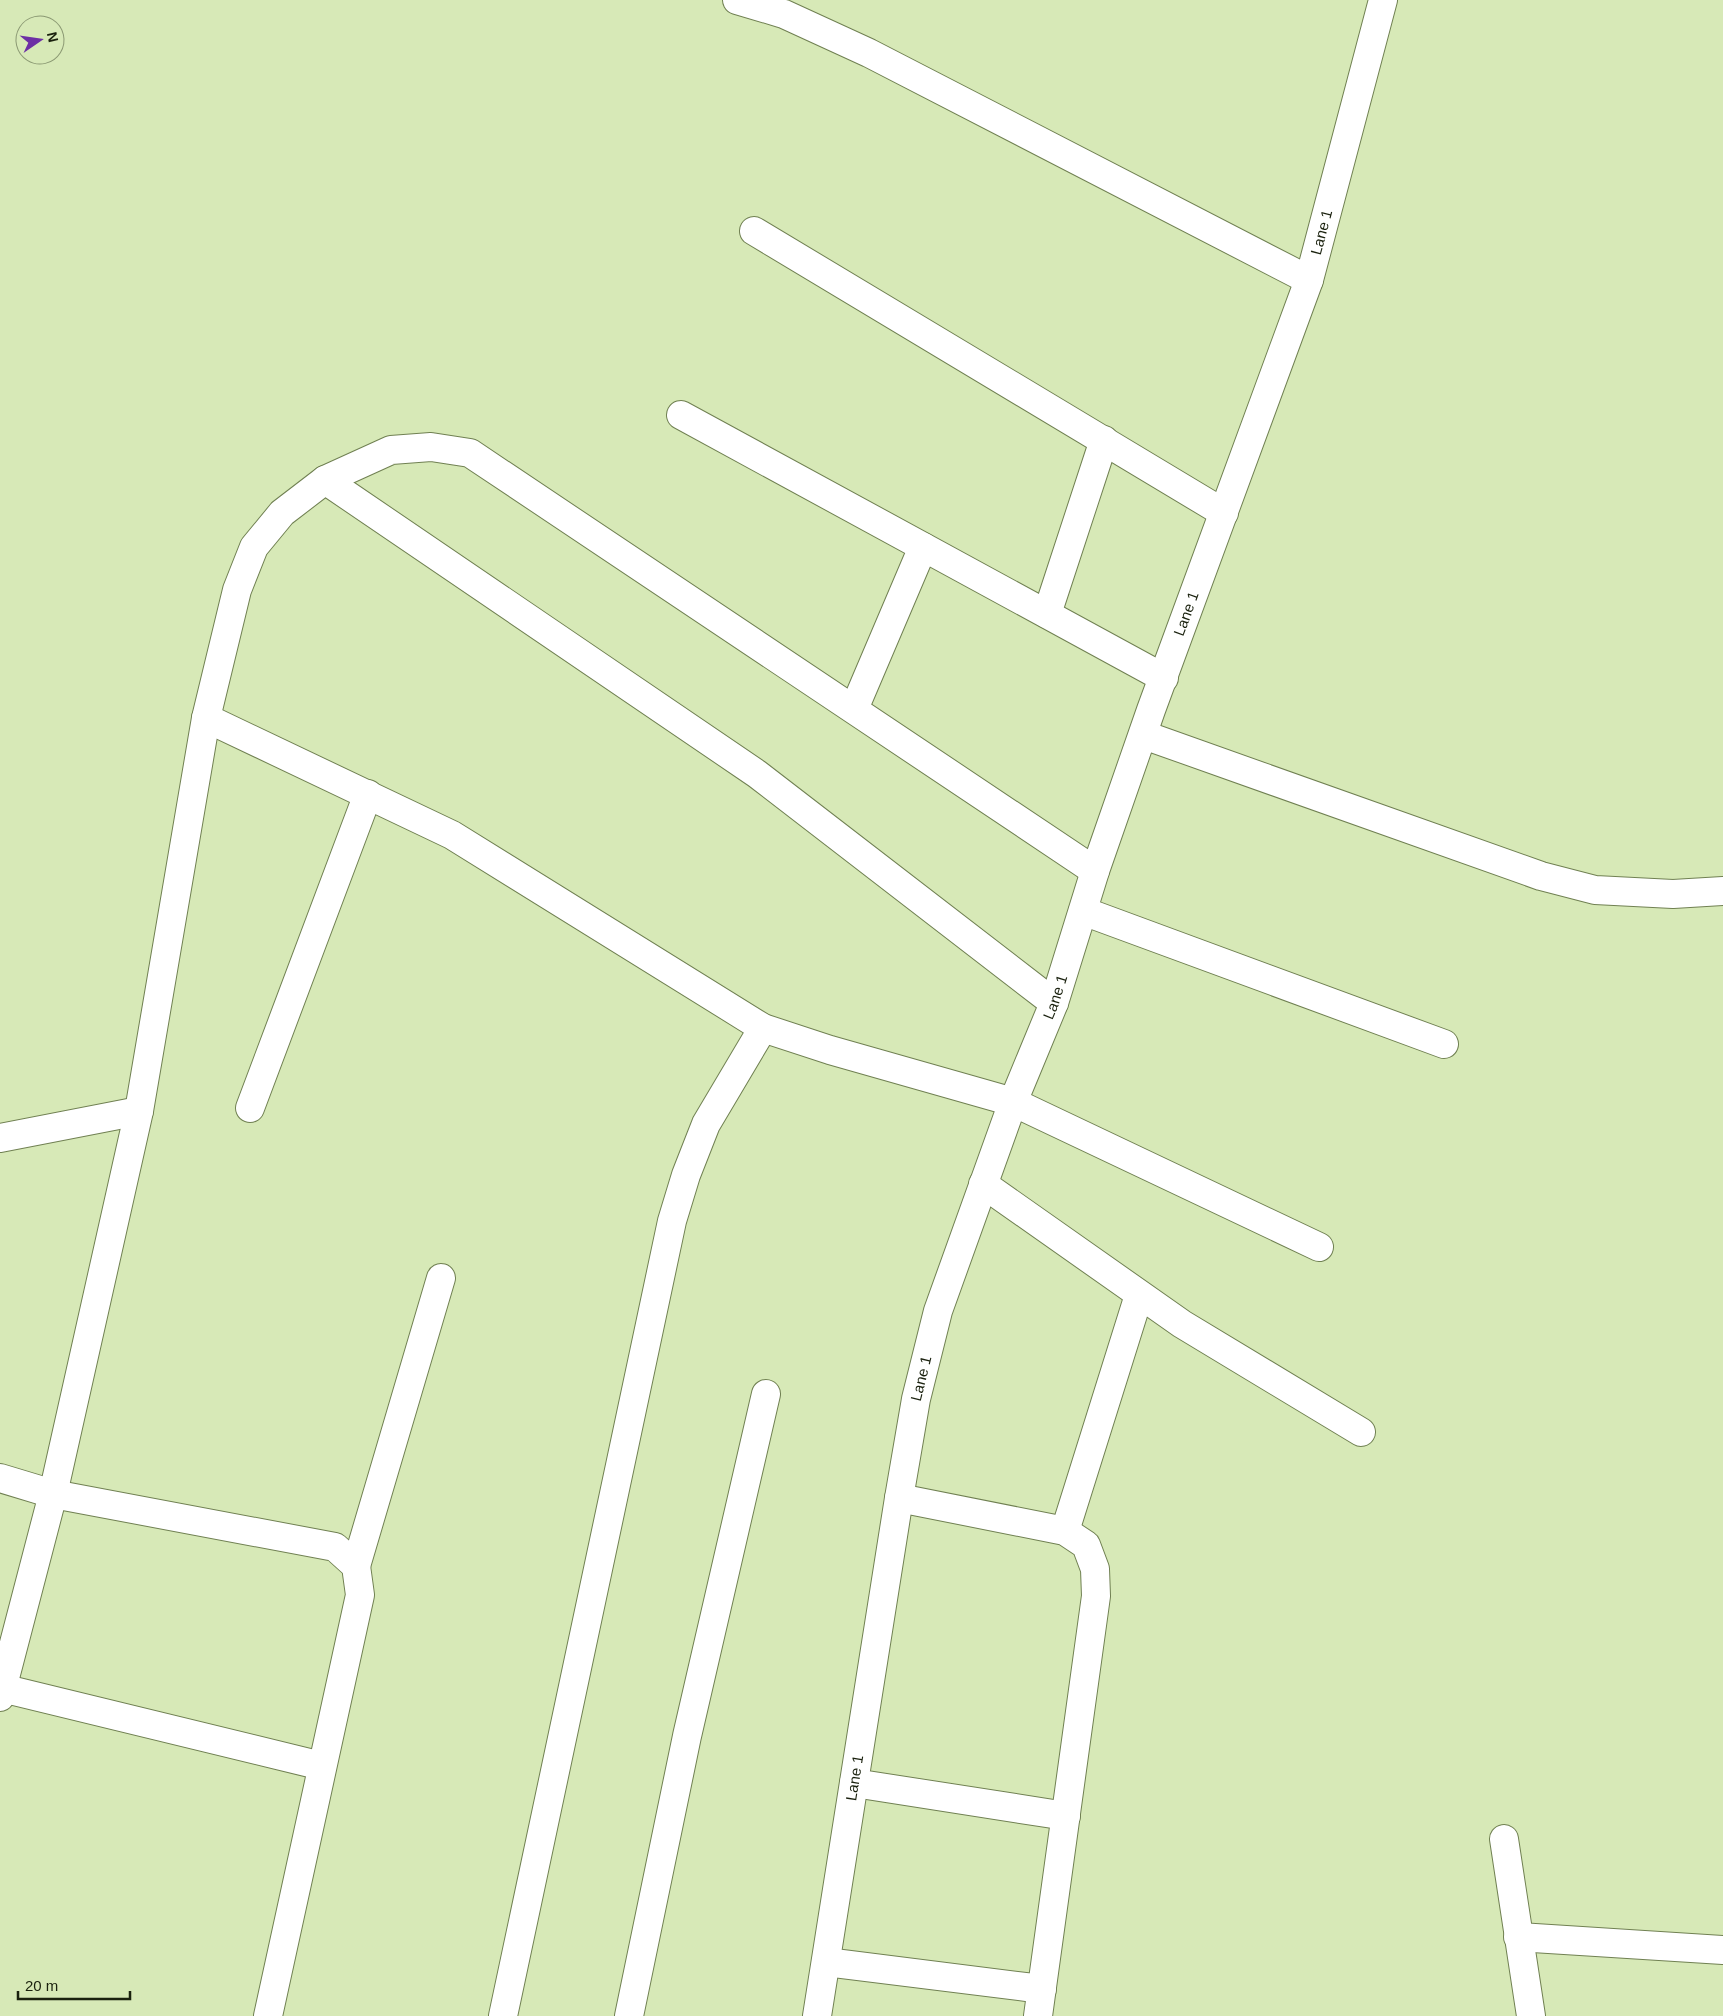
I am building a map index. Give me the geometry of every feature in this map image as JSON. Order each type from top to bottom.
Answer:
[{"type":"street","points":[[737,0],[788,7],[869,53],[1309,280]]},
{"type":"street","name":"Lane 1","points":[[817,2016],[899,1498],[916,1399],[938,1310],[1013,1102],[1054,1003],[1095,871],[1309,280],[1384,0]]},
{"type":"street","points":[[754,231],[1224,512]]},
{"type":"street","points":[[681,415],[1164,678]]},
{"type":"street","points":[[1047,614],[1104,440]]},
{"type":"street","points":[[322,1766],[1,1693],[53,1494],[139,1111],[206,718],[237,590],[254,547],[282,513],[325,480],[391,450],[431,447],[470,453],[1095,871]]},
{"type":"street","points":[[325,480],[757,774],[1054,1003]]},
{"type":"street","points":[[854,710],[923,546]]},
{"type":"street","points":[[206,718],[452,835],[763,1028],[830,1050],[1013,1102],[1319,1247]]},
{"type":"street","points":[[1144,735],[1541,876],[1594,890],[1673,894],[1723,891]]},
{"type":"street","points":[[250,1108],[368,794]]},
{"type":"street","points":[[1082,910],[1444,1044]]},
{"type":"street","points":[[503,2016],[672,1221],[686,1175],[706,1124],[763,1028]]},
{"type":"street","points":[[0,1138],[139,1111]]},
{"type":"street","points":[[983,1184],[1182,1324],[1361,1432]]},
{"type":"street","points":[[268,2016],[360,1595],[356,1566],[441,1278]]},
{"type":"street","points":[[1065,1531],[1139,1295]]},
{"type":"street","points":[[629,2016],[687,1736],[766,1394]]},
{"type":"street","points":[[0,1478],[53,1494],[335,1547],[356,1566]]},
{"type":"street","points":[[899,1498],[1065,1531],[1086,1545],[1095,1569],[1096,1596],[1038,2016]]},
{"type":"street","points":[[854,1783],[1066,1816]]},
{"type":"street","points":[[1504,1839],[1531,2016]]},
{"type":"street","points":[[1518,1937],[1723,1950]]},
{"type":"street","points":[[826,1962],[1042,1989]]}]
